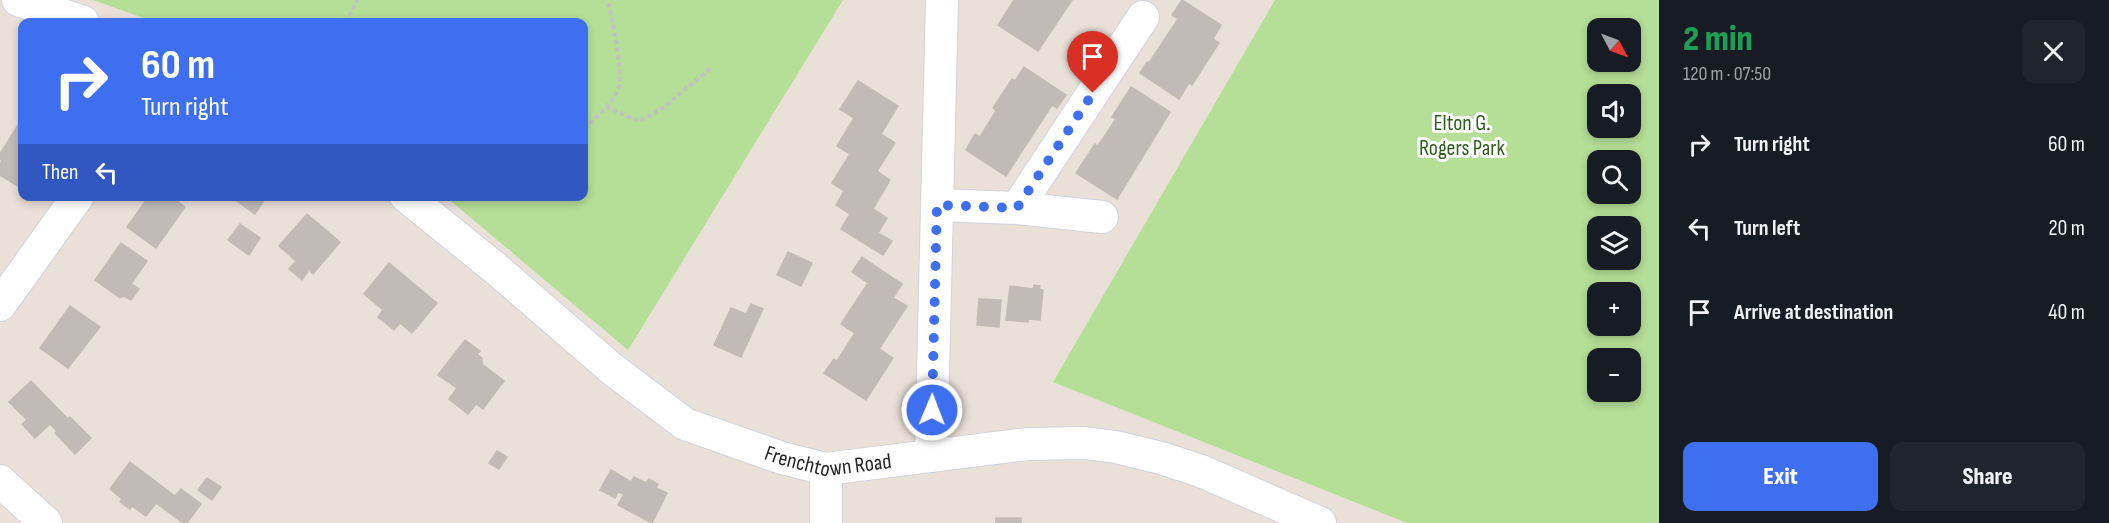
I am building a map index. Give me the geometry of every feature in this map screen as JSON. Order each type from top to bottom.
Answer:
[{"type":"street","points":[[18,0],[71,18]]},
{"type":"street","points":[[931,456],[942,0]]},
{"type":"street","points":[[1017,208],[1143,16]]},
{"type":"street","points":[[0,305],[74,201]]},
{"type":"street","name":"Frenchtown Road","points":[[412,201],[495,268],[612,369],[685,424],[782,458],[826,469],[1028,444],[1085,443],[1116,447],[1201,471],[1308,520]]},
{"type":"street","points":[[937,205],[1017,208],[1102,216]]},
{"type":"street","points":[[826,469],[826,523]]},
{"type":"street","points":[[0,481],[46,523]]},
{"type":"path","points":[[347,18],[358,0]]},
{"type":"path","points":[[588,125],[601,114],[620,85],[617,48],[607,0]]},
{"type":"path","points":[[606,107],[639,121],[663,108],[712,67]]},
{"type":"green space","points":[[93,0],[843,0],[628,350],[451,201],[588,201],[588,18],[144,18]]},
{"type":"green space","name":"Elton G. Rogers Park","points":[[1275,0],[1659,0],[1659,523],[1407,523],[1053,382]]},
{"type":"building","points":[[1014,0],[1072,0],[1038,51],[998,25]]},
{"type":"building","points":[[1182,0],[1221,25],[1213,39],[1219,43],[1192,85],[1189,83],[1179,99],[1140,73],[1178,19],[1172,15]]},
{"type":"building","points":[[1024,67],[1066,95],[1057,108],[1052,105],[1006,176],[966,150],[975,134],[980,137],[996,111],[993,108],[1012,79],[1015,81]]},
{"type":"building","points":[[858,81],[898,106],[881,134],[895,143],[877,171],[890,180],[873,209],[887,218],[878,233],[892,241],[883,255],[841,229],[850,214],[836,205],[844,191],[832,183],[850,154],[837,146],[854,118],[840,109]]},
{"type":"building","points":[[1131,87],[1170,112],[1117,199],[1076,173],[1095,144],[1098,146],[1116,119],[1112,117]]},
{"type":"building","points":[[18,125],[18,186],[0,175],[2,161],[0,154]]},
{"type":"building","points":[[145,201],[177,201],[185,207],[156,248],[127,227]]},
{"type":"building","points":[[237,201],[264,201],[255,214]]},
{"type":"building","points":[[307,214],[340,242],[313,274],[309,270],[302,280],[289,269],[296,261],[279,246]]},
{"type":"building","points":[[240,224],[260,238],[249,255],[228,240]]},
{"type":"building","points":[[121,243],[147,261],[131,284],[139,289],[131,300],[124,296],[120,298],[95,280]]},
{"type":"building","points":[[788,252],[812,263],[801,286],[777,275]]},
{"type":"building","points":[[862,257],[902,284],[893,298],[907,306],[879,349],[893,358],[866,400],[824,373],[834,359],[837,361],[855,333],[841,324],[868,283],[852,272]]},
{"type":"building","points":[[389,263],[437,303],[412,333],[400,323],[394,330],[378,317],[383,310],[364,294]]},
{"type":"building","points":[[1034,285],[1040,286],[1039,289],[1043,290],[1040,320],[1028,319],[1028,322],[1006,320],[1010,286],[1033,289]]},
{"type":"building","points":[[979,299],[1001,300],[999,327],[977,325]]},
{"type":"building","points":[[751,304],[763,309],[741,357],[714,345],[731,308],[746,314]]},
{"type":"building","points":[[70,306],[100,327],[68,368],[40,348]]},
{"type":"building","points":[[465,340],[480,351],[477,354],[482,358],[482,364],[504,381],[483,409],[476,404],[468,414],[449,399],[457,388],[438,375]]},
{"type":"building","points":[[31,381],[68,419],[70,417],[91,438],[75,454],[55,433],[57,431],[50,424],[35,438],[22,424],[27,420],[9,402]]},
{"type":"building","points":[[497,451],[507,457],[499,469],[489,463]]},
{"type":"building","points":[[130,462],[175,496],[181,489],[201,504],[187,523],[183,523],[156,503],[146,516],[132,506],[130,509],[120,502],[122,499],[110,489]]},
{"type":"building","points":[[611,470],[631,482],[634,477],[646,483],[649,479],[658,484],[656,488],[667,493],[652,523],[618,505],[624,494],[618,492],[615,498],[600,490]]},
{"type":"building","points":[[207,478],[221,487],[212,500],[198,490]]},
{"type":"building","points":[[996,518],[1021,518],[1021,523],[996,523]]},
{"type":"route","points":[[932,410],[937,205],[1017,208],[1093,93]]}]
